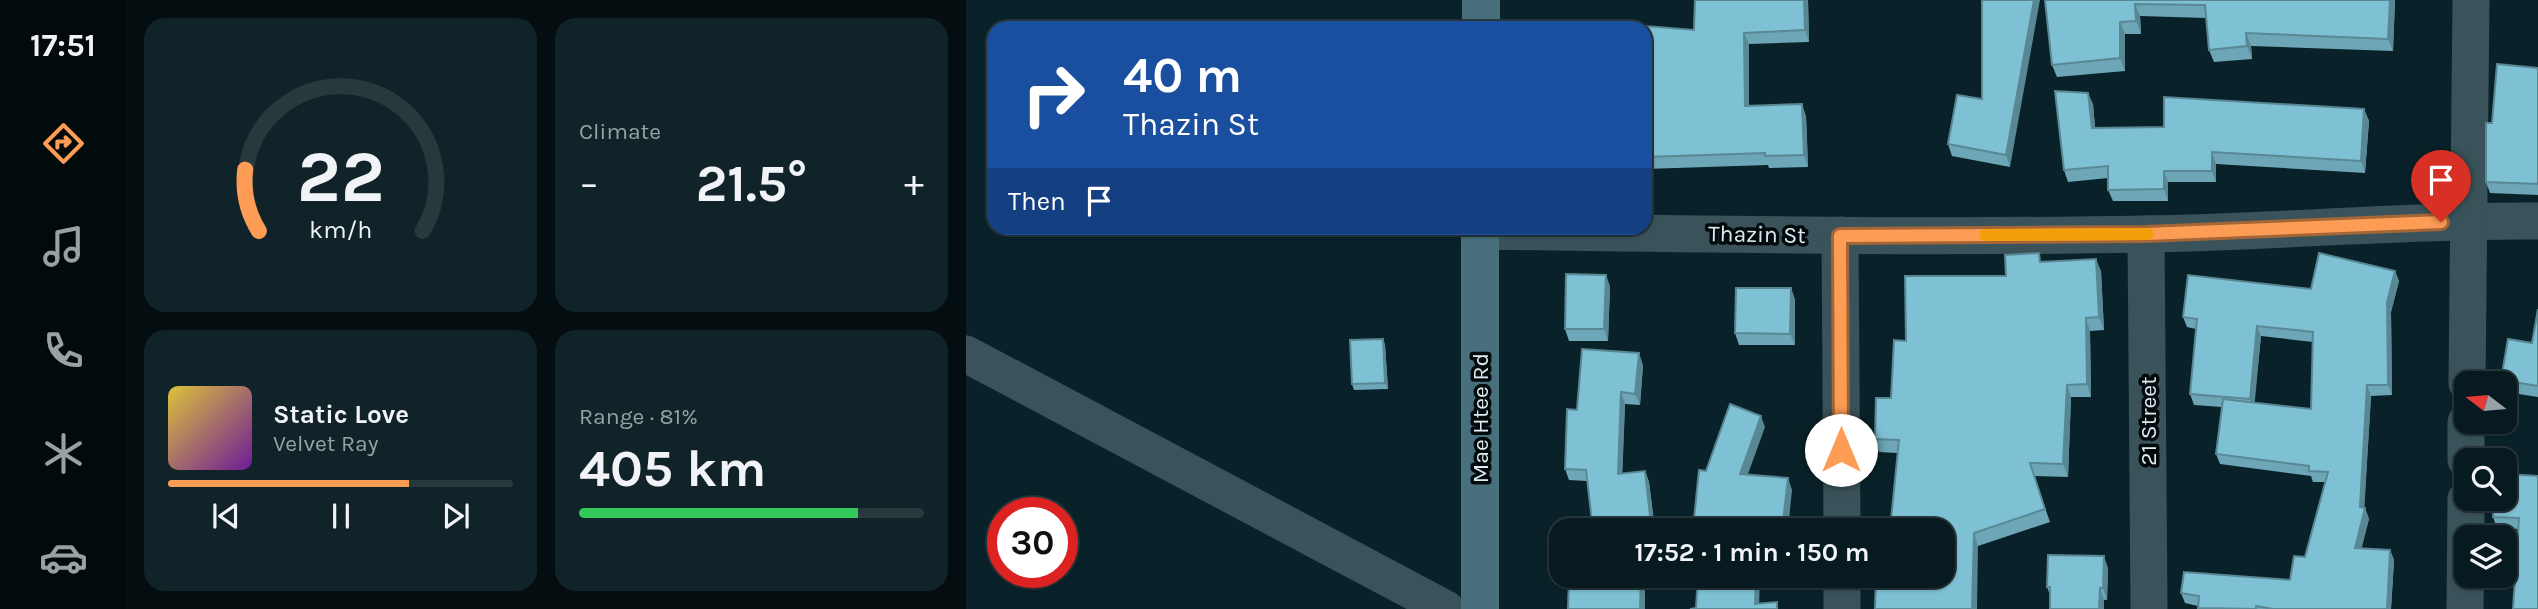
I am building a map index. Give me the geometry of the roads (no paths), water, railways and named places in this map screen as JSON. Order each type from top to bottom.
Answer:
[{"type":"street","points":[[1480,0],[1480,21]]},
{"type":"street","points":[[2466,371],[2471,0]]},
{"type":"street","name":"Thazin St","points":[[1652,232],[1840,236],[2146,234],[2468,221],[2538,221]]},
{"type":"street","name":"21 Street","points":[[2146,234],[2149,609]]},
{"type":"street","name":"Mae Htee Rd","points":[[1480,235],[1480,609]]},
{"type":"street","points":[[1840,236],[1842,518]]},
{"type":"street","points":[[966,354],[1446,609]]},
{"type":"street","points":[[2465,609],[2466,511]]},
{"type":"street","points":[[1842,588],[1842,609]]}]
